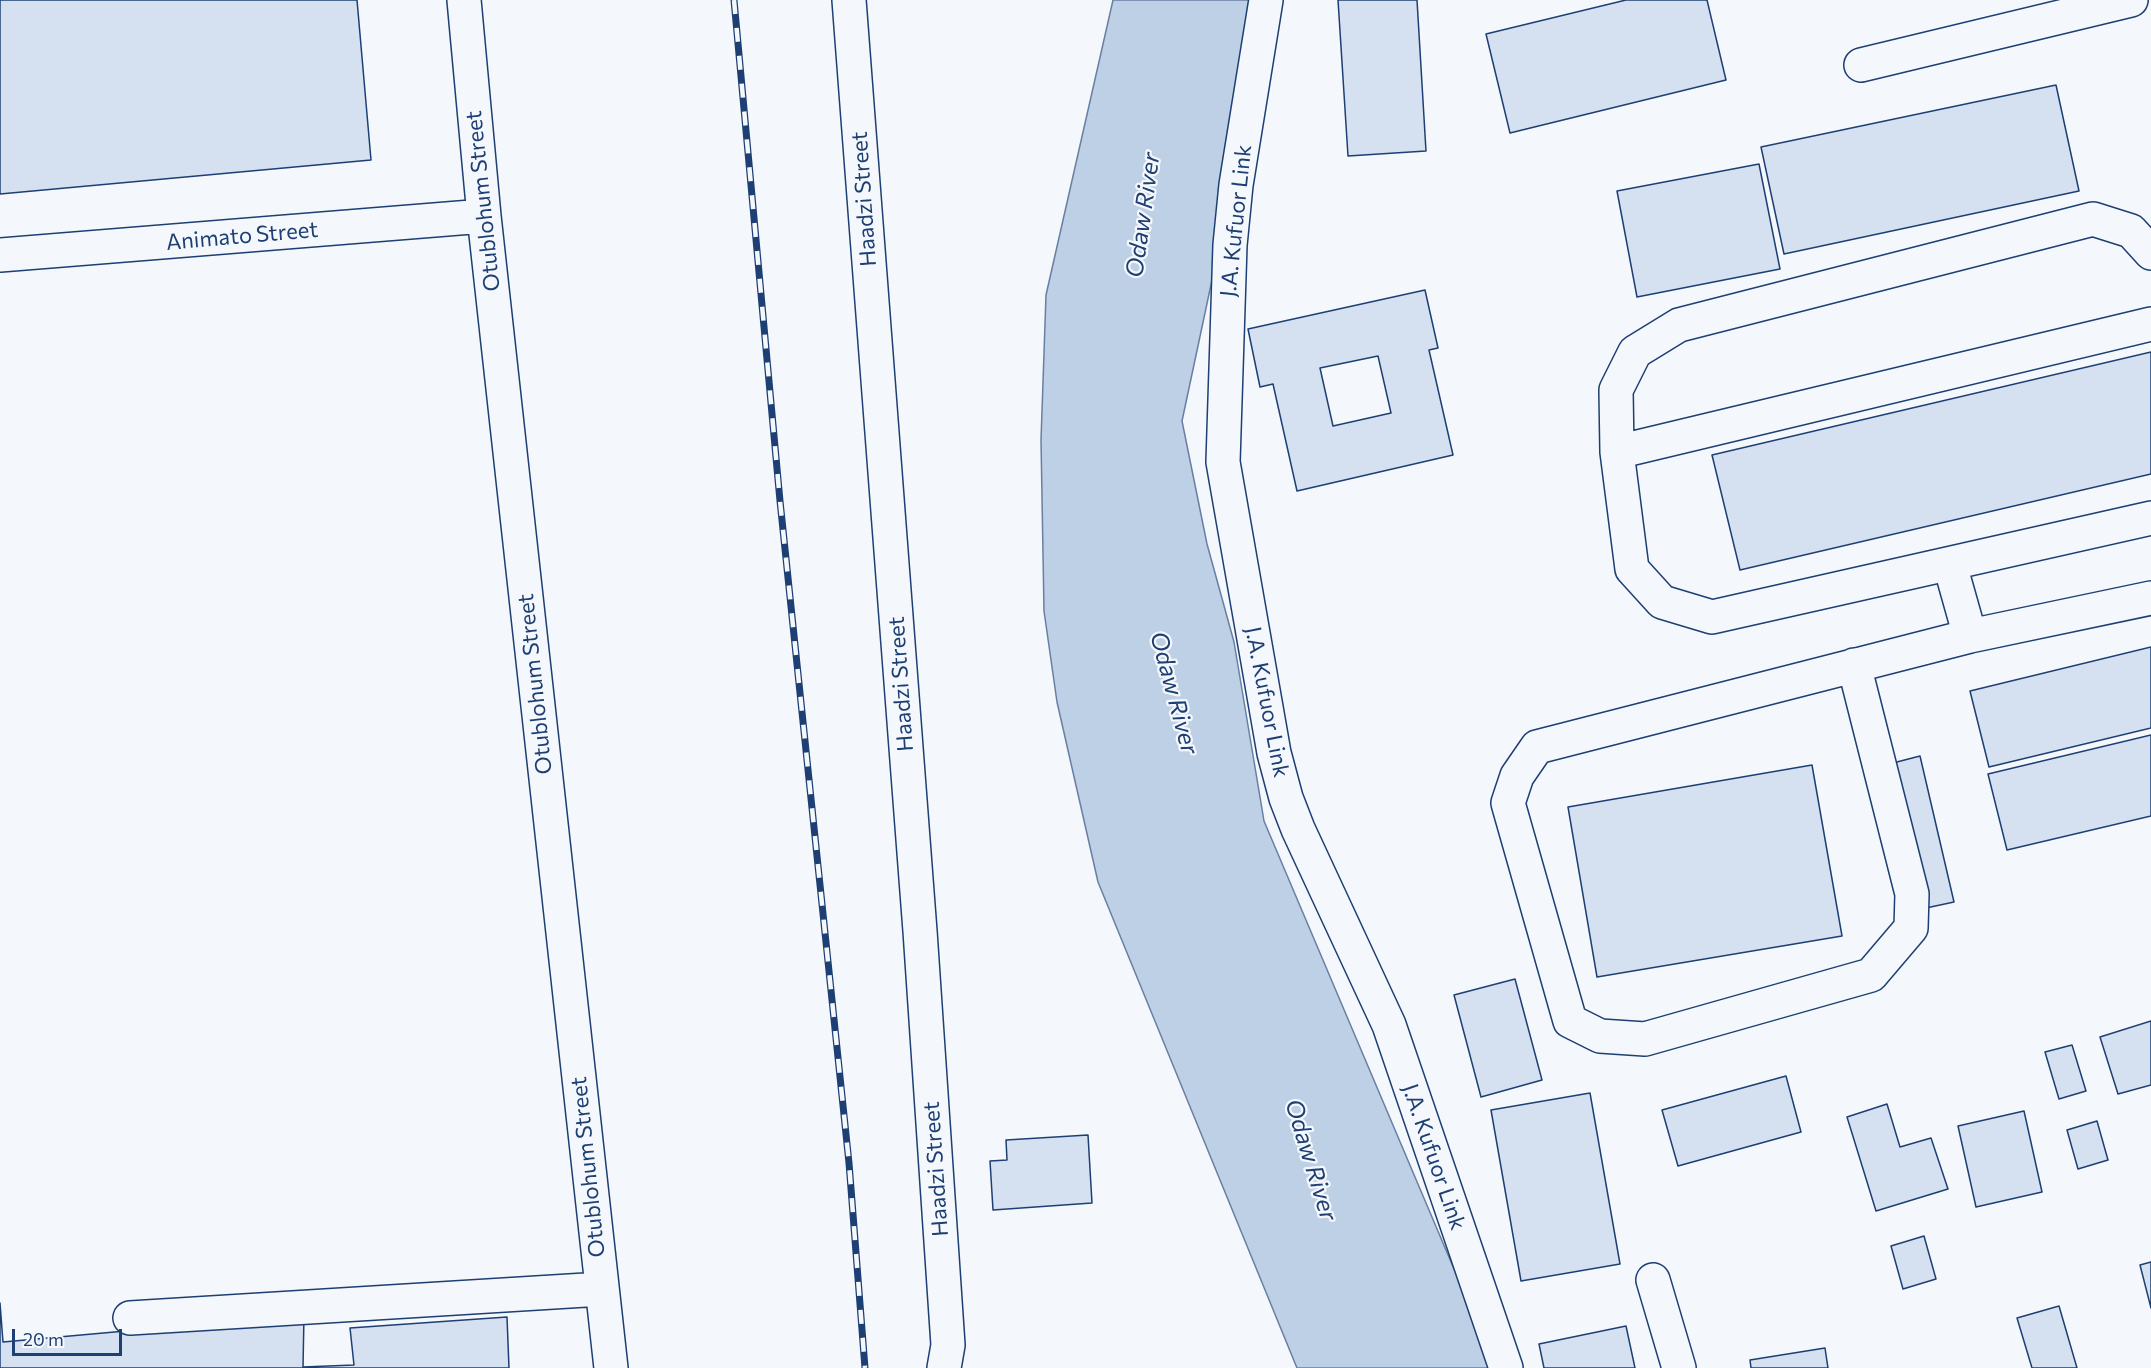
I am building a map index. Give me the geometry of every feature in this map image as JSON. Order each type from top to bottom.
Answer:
[{"type":"street","name":"Otublohum Street","points":[[464,0],[484,216],[610,1368]]},
{"type":"street","name":"Haadzi Street","points":[[849,0],[920,931],[948,1345],[944,1368]]},
{"type":"street","name":"J.A. Kufuor Link","points":[[1266,0],[1236,185],[1230,245],[1223,462],[1272,741],[1286,798],[1389,1025],[1506,1368]]},
{"type":"street","points":[[1861,65],[2093,4],[2131,0]]},
{"type":"street","name":"Animato Street","points":[[0,255],[484,216]]},
{"type":"street","points":[[2151,253],[2131,231],[2094,219],[1679,325],[1635,352],[1616,390],[1617,452],[1632,569],[1662,602],[1712,617],[2151,518]]},
{"type":"street","points":[[1617,452],[2151,324]]},
{"type":"street","points":[[1950,565],[1970,636]]},
{"type":"street","points":[[1854,665],[1912,894],[1911,928],[1871,975],[1645,1039],[1600,1036],[1570,1022],[1508,803],[1517,776],[1537,747],[1854,665],[1970,636],[2151,598]]},
{"type":"street","points":[[1653,1280],[1679,1368]]},
{"type":"street","points":[[130,1318],[602,1289]]},
{"type":"water","name":"Odaw River","points":[[1113,0],[1260,0],[1225,219],[1182,421],[1207,544],[1234,642],[1264,821],[1496,1368],[1297,1368],[1098,882],[1057,702],[1044,611],[1041,440],[1046,295]]},
{"type":"building","points":[[0,0],[357,0],[371,160],[0,194]]},
{"type":"building","points":[[1338,0],[1417,0],[1426,151],[1348,156]]},
{"type":"building","points":[[1626,0],[1707,0],[1726,80],[1510,133],[1486,34]]},
{"type":"building","points":[[2056,85],[2079,191],[1784,254],[1761,147]]},
{"type":"building","points":[[1759,164],[1780,269],[1637,297],[1617,191]]},
{"type":"building","points":[[1425,290],[1438,348],[1429,350],[1453,455],[1297,491],[1273,384],[1260,387],[1248,329]],"holes":[[[1378,356],[1391,413],[1333,426],[1320,368]]]},
{"type":"building","points":[[2151,352],[2151,474],[1740,570],[1712,455]]},
{"type":"building","points":[[2151,647],[2151,728],[1989,767],[1970,691]]},
{"type":"building","points":[[2151,735],[2151,816],[2007,850],[1988,774]]},
{"type":"building","points":[[1920,756],[1954,902],[1926,908],[1893,763]]},
{"type":"building","points":[[1812,765],[1842,936],[1597,977],[1568,807]]},
{"type":"building","points":[[1515,979],[1542,1080],[1481,1097],[1454,995]]},
{"type":"building","points":[[2151,1021],[2151,1085],[2118,1094],[2100,1037]]},
{"type":"building","points":[[2072,1045],[2086,1091],[2059,1099],[2045,1052]]},
{"type":"building","points":[[1786,1076],[1801,1132],[1678,1166],[1662,1110]]},
{"type":"building","points":[[1590,1093],[1620,1264],[1521,1281],[1491,1110]]},
{"type":"building","points":[[1887,1104],[1900,1147],[1931,1138],[1948,1189],[1876,1211],[1847,1117]]},
{"type":"building","points":[[2024,1111],[2042,1192],[1976,1207],[1958,1126]]},
{"type":"building","points":[[2097,1121],[2108,1160],[2078,1169],[2067,1130]]},
{"type":"building","points":[[1088,1135],[1092,1203],[993,1210],[990,1161],[1007,1160],[1006,1140]]},
{"type":"building","points":[[1924,1236],[1936,1279],[1903,1289],[1891,1246]]},
{"type":"building","points":[[2151,1262],[2151,1308],[2140,1265]]},
{"type":"building","points":[[0,1303],[3,1342],[304,1315],[303,1367],[354,1365],[350,1328],[507,1317],[509,1368],[0,1368]]},
{"type":"building","points":[[2059,1306],[2077,1368],[2032,1368],[2017,1318]]},
{"type":"building","points":[[1626,1326],[1635,1368],[1544,1368],[1539,1344]]},
{"type":"building","points":[[1825,1348],[1828,1368],[1751,1368],[1750,1360]]},
{"type":"railway","points":[[734,0],[780,501],[849,1163],[865,1368]]}]
